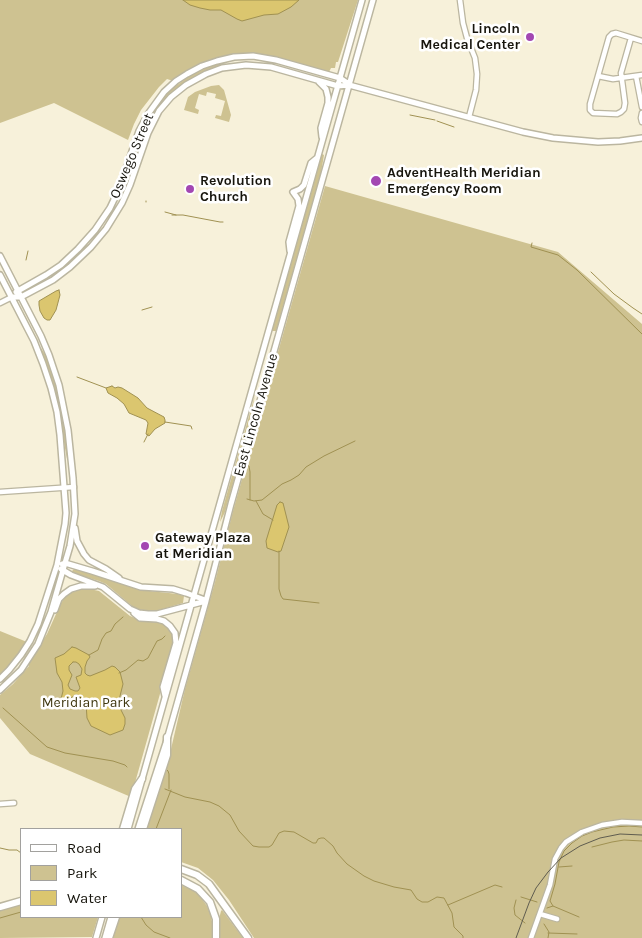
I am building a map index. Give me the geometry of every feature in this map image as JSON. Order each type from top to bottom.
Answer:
[{"type":"highway","points":[[144,828],[168,755],[167,737]]},
{"type":"highway","points":[[123,828],[134,789],[142,779]]},
{"type":"highway","points":[[182,869],[198,875],[209,884],[248,938]]},
{"type":"highway","points":[[182,881],[198,889],[210,902],[216,918],[216,938]]},
{"type":"highway","points":[[0,907],[20,901]]},
{"type":"highway","points":[[107,938],[116,918]]},
{"type":"main road","name":"East Lincoln Avenue","points":[[128,828],[362,0]]},
{"type":"main road","name":"East Lincoln Avenue","points":[[138,828],[206,601],[229,510],[373,0]]},
{"type":"main road","name":"Oswego Street","points":[[18,290],[61,265],[95,230],[120,188],[139,131],[148,114],[164,92],[185,75],[217,60],[248,56],[276,60],[340,78],[349,84],[523,132],[566,140],[610,142],[642,138]]},
{"type":"main road","name":"Oswego Street","points":[[21,297],[53,280],[94,245],[118,211],[154,120],[169,99],[188,83],[214,70],[246,65],[271,68],[338,86],[349,84]]},
{"type":"main road","points":[[317,80],[326,89],[328,97],[321,128],[322,141]]},
{"type":"main road","points":[[290,254],[289,242],[299,206],[298,198],[293,192],[304,185],[311,163],[318,158]]},
{"type":"main road","points":[[0,256],[46,348],[61,393],[68,430],[78,545],[89,560],[122,580]]},
{"type":"main road","points":[[0,275],[36,346],[50,383],[60,431],[66,521],[57,565],[41,617],[32,638],[19,658],[0,679]]},
{"type":"main road","points":[[12,297],[18,290]]},
{"type":"main road","points":[[12,297],[21,297]]},
{"type":"main road","points":[[38,644],[50,614],[63,571],[75,518]]},
{"type":"main road","points":[[57,565],[65,563],[141,587],[173,589],[206,601]]},
{"type":"main road","points":[[57,565],[63,571],[103,587],[140,618],[159,620],[172,628],[175,633],[175,644],[163,687],[165,697]]},
{"type":"main road","points":[[0,690],[21,670],[49,626],[58,601],[64,594],[72,588],[81,586],[103,587]]},
{"type":"main road","points":[[130,609],[139,613],[152,614],[206,601]]},
{"type":"main road","points":[[96,938],[102,918]]},
{"type":"main road","points":[[107,938],[111,918]]},
{"type":"street","points":[[460,0],[463,23],[475,58],[477,74],[476,90],[469,117]]},
{"type":"street","points":[[631,38],[621,78],[626,103],[624,109],[618,114],[595,114],[590,112],[589,108],[610,36],[615,33],[642,40]]},
{"type":"street","points":[[598,76],[610,79],[642,75]]},
{"type":"street","points":[[636,76],[642,107]]},
{"type":"street","points":[[642,113],[642,122]]},
{"type":"street","points":[[0,303],[12,297]]},
{"type":"street","points":[[0,492],[74,487]]},
{"type":"street","points":[[0,804],[14,803]]},
{"type":"street","points":[[531,938],[550,884],[556,859],[561,848],[568,840],[585,830],[602,825],[618,822],[642,823]]},
{"type":"street","points":[[540,914],[558,920]]},
{"type":"green space","points":[[0,0],[358,0],[338,62],[336,62],[335,68],[331,68],[329,72],[279,58],[260,55],[239,54],[209,60],[192,68],[173,81],[167,79],[141,110],[128,140],[54,103],[0,123]]},
{"type":"green space","points":[[215,64],[220,65],[203,72],[183,84],[170,94],[160,106],[146,130],[126,187],[142,132],[159,102],[173,88],[191,75]]},
{"type":"green space","points":[[219,85],[224,90],[231,115],[229,122],[215,118],[216,115],[221,116],[225,101],[215,98],[216,94],[207,92],[206,96],[199,94],[195,108],[199,110],[198,114],[184,110],[188,97],[195,92]]},
{"type":"green space","points":[[322,154],[324,155],[321,173],[277,328],[276,331],[272,331]]},
{"type":"green space","points":[[325,186],[558,252],[642,324],[642,938],[254,938],[229,900],[213,880],[198,868],[182,862],[182,828],[146,828],[171,749],[185,689]]},
{"type":"green space","points":[[41,348],[48,359],[58,390],[69,459],[67,459],[55,394]]},
{"type":"green space","points":[[255,395],[248,431],[225,512],[220,522],[222,511]]},
{"type":"green space","points":[[74,569],[140,590],[178,594],[184,596],[183,603],[153,612],[140,610],[132,606],[106,584],[73,573]]},
{"type":"green space","name":"Meridian Park","points":[[85,588],[99,591],[130,616],[142,621],[162,623],[173,633],[174,644],[131,797],[30,754],[0,718],[0,695],[29,666],[28,664],[47,634],[66,596],[73,591]]},
{"type":"green space","points":[[0,631],[27,642],[0,676]]},
{"type":"green space","points":[[182,885],[199,895],[207,906],[213,927],[212,938],[113,938],[120,918],[182,918]]},
{"type":"green space","points":[[20,903],[20,918],[98,918],[92,937],[0,938],[0,909]]},
{"type":"green space","points":[[222,910],[243,938],[219,938],[219,919]]},
{"type":"water","points":[[183,0],[299,0],[278,14],[264,15],[242,21],[221,10],[200,8],[190,5]]},
{"type":"water","points":[[59,290],[60,295],[56,310],[50,320],[47,320],[40,311],[39,301]]},
{"type":"water","points":[[112,386],[122,388],[138,398],[147,408],[164,417],[165,423],[155,429],[149,436],[146,434],[148,423],[146,420],[129,413],[124,404],[108,393],[106,388]]},
{"type":"water","points":[[280,502],[283,503],[289,527],[281,551],[278,552],[267,548],[266,541],[277,505]]},
{"type":"water","points":[[72,647],[89,655],[85,673],[90,676],[112,666],[120,672],[123,684],[118,704],[125,718],[123,730],[110,735],[91,726],[87,718],[86,703],[78,695],[60,703],[63,691],[62,682],[57,673],[55,658],[64,654]],"holes":[[[76,662],[82,669],[81,675],[76,677],[80,688],[78,691],[70,689],[68,685],[72,675],[69,666]]]},
{"type":"waterway","points":[[410,115],[435,120]]},
{"type":"waterway","points":[[437,121],[454,127]]},
{"type":"waterway","points":[[165,212],[176,215]]},
{"type":"waterway","points":[[172,215],[223,222]]},
{"type":"waterway","points":[[532,243],[531,247],[558,255],[577,270],[642,334]]},
{"type":"waterway","points":[[26,260],[28,251]]},
{"type":"waterway","points":[[591,272],[614,294],[642,314]]},
{"type":"waterway","points":[[142,310],[152,307]]},
{"type":"waterway","points":[[77,377],[106,388]]},
{"type":"waterway","points":[[165,422],[191,426],[192,429]]},
{"type":"waterway","points":[[144,442],[148,434]]},
{"type":"waterway","points":[[247,499],[254,501],[262,500],[282,484],[299,475],[306,467],[355,441]]},
{"type":"waterway","points":[[246,465],[249,466],[250,472],[250,500]]},
{"type":"waterway","points":[[256,501],[263,514],[273,520]]},
{"type":"waterway","points":[[279,551],[279,589],[283,599],[319,603]]},
{"type":"waterway","points":[[89,655],[98,650],[106,633],[111,631],[115,624],[123,617]]},
{"type":"waterway","points":[[119,673],[138,660],[143,661],[148,658],[157,641],[165,636]]},
{"type":"waterway","points":[[3,708],[47,747],[65,753],[113,761],[127,767]]},
{"type":"waterway","points":[[166,769],[169,774],[169,789]]},
{"type":"waterway","points":[[165,789],[185,797],[210,802],[219,806],[230,815],[239,831],[253,846],[269,847],[279,833],[284,831],[294,832],[313,843],[316,843],[318,839],[324,838],[347,864],[364,876],[394,887],[411,890],[417,899],[422,902],[428,902],[437,897],[444,898],[452,913],[454,927],[463,938]]},
{"type":"waterway","points":[[156,828],[171,790]]},
{"type":"waterway","points":[[553,906],[550,901],[559,862],[564,851],[572,843],[592,832],[613,827],[642,827]]},
{"type":"waterway","points":[[592,847],[624,840],[642,841]]},
{"type":"waterway","points":[[0,848],[17,850],[20,852]]},
{"type":"waterway","points":[[559,867],[572,866]]},
{"type":"waterway","points":[[448,905],[495,885],[502,887]]},
{"type":"waterway","points":[[521,897],[537,902]]},
{"type":"waterway","points":[[516,900],[515,915],[525,923]]},
{"type":"waterway","points":[[547,908],[553,906],[579,917]]},
{"type":"waterway","points":[[0,918],[20,912]]},
{"type":"waterway","points":[[142,918],[154,932],[170,938]]},
{"type":"waterway","points":[[544,924],[549,932],[548,938]]},
{"type":"waterway","points":[[548,933],[577,934]]},
{"type":"tram line","points":[[516,938],[536,888],[561,858],[580,846],[600,838],[620,834],[642,835]]},
{"type":"place","name":"Lincoln Medical Center","points":[[530,37]]},
{"type":"place","name":"AdventHealth Meridian Emergency Room","points":[[376,181]]},
{"type":"place","name":"Revolution Church","points":[[190,189]]},
{"type":"place","name":"Gateway Plaza at Meridian","points":[[145,546]]}]
